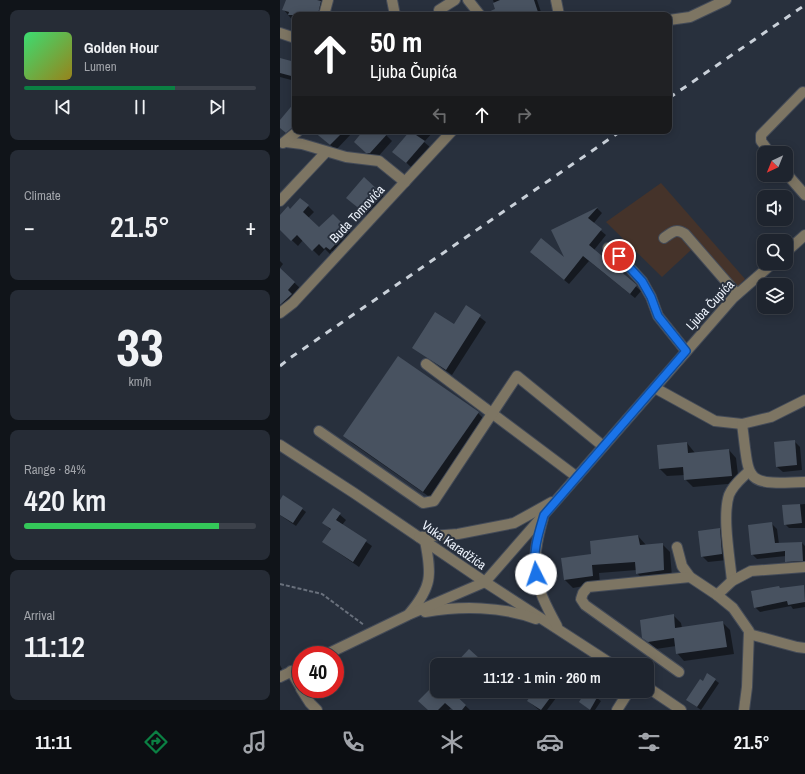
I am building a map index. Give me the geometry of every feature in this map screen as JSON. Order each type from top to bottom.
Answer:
[{"type":"street","points":[[325,12],[328,0]]},
{"type":"street","points":[[392,0],[394,12]]},
{"type":"street","points":[[438,8],[455,0]]},
{"type":"street","points":[[468,0],[478,12]]},
{"type":"street","points":[[556,0],[558,12]]},
{"type":"street","points":[[672,20],[690,17],[726,0]]},
{"type":"street","points":[[280,33],[292,37]]},
{"type":"street","points":[[765,146],[761,141],[761,135],[803,92]]},
{"type":"street","points":[[283,143],[294,134]]},
{"type":"street","name":"Buda Tomovića","points":[[280,313],[293,303],[449,134]]},
{"type":"street","points":[[283,143],[302,144],[346,157],[379,161],[404,182]]},
{"type":"street","points":[[280,201],[326,152]]},
{"type":"street","points":[[793,181],[805,196]]},
{"type":"street","points":[[664,238],[674,231],[680,230],[737,294]]},
{"type":"street","points":[[793,246],[805,235]]},
{"type":"street","points":[[608,248],[619,256],[642,281],[651,297],[658,316],[686,351]]},
{"type":"street","name":"Ljuba Čupića","points":[[485,582],[737,294],[765,270]]},
{"type":"street","points":[[426,364],[577,477]]},
{"type":"street","points":[[319,431],[423,503],[434,501],[517,376],[603,446]]},
{"type":"street","points":[[654,388],[715,421],[742,424],[771,417],[805,400]]},
{"type":"street","points":[[742,424],[748,472],[754,478],[770,484],[805,482]]},
{"type":"street","name":"Vuka Karadžića","points":[[280,446],[603,658]]},
{"type":"street","points":[[732,581],[726,508],[729,494],[735,485],[748,472]]},
{"type":"street","points":[[408,615],[421,599],[428,584],[430,564],[422,539],[458,534],[514,523],[559,498]]},
{"type":"street","points":[[544,515],[536,544],[534,563],[540,595],[558,628]]},
{"type":"street","points":[[676,547],[682,566],[690,577],[733,608],[749,631],[747,687],[744,710]]},
{"type":"street","points":[[717,595],[732,581],[751,571],[805,567]]},
{"type":"street","points":[[679,672],[585,605],[582,599],[583,593],[588,587],[690,577]]},
{"type":"street","points":[[344,646],[408,615],[485,582]]},
{"type":"street","points":[[408,615],[439,610],[497,610],[525,615],[558,628]]},
{"type":"street","points":[[749,634],[796,647],[805,648]]},
{"type":"street","points":[[280,677],[291,671]]},
{"type":"street","points":[[654,692],[681,710]]},
{"type":"street","points":[[307,698],[317,710]]},
{"type":"street","points":[[620,709],[626,698]]},
{"type":"path","points":[[280,584],[322,594],[373,632]]},
{"type":"shaded area","points":[[661,183],[745,279],[730,294],[691,250],[662,277],[606,222]]},
{"type":"building","points":[[286,0],[321,1],[318,12],[292,12],[292,15],[288,15],[289,12],[282,10]]},
{"type":"building","points":[[500,0],[534,0],[538,12],[488,12],[495,9],[493,3]]},
{"type":"building","points":[[280,58],[292,61],[292,76],[280,73]]},
{"type":"building","points":[[292,106],[292,128],[286,133],[280,128],[280,120]]},
{"type":"building","points":[[317,134],[341,134],[330,145]]},
{"type":"building","points":[[361,134],[387,134],[370,153],[366,153],[354,142]]},
{"type":"building","points":[[407,134],[414,134],[425,141],[406,163],[392,152]]},
{"type":"building","points":[[364,177],[379,191],[362,211],[346,198]]},
{"type":"building","points":[[300,198],[309,205],[303,212],[319,227],[333,214],[349,230],[330,250],[326,247],[324,249],[319,244],[312,251],[297,235],[291,241],[280,230],[280,215],[288,206],[290,209]]},
{"type":"building","points":[[598,207],[588,218],[602,229],[589,245],[637,285],[630,294],[583,256],[564,280],[530,252],[541,238],[564,257],[551,230]]},
{"type":"building","points":[[280,268],[295,282],[288,290],[292,294],[280,305]]},
{"type":"building","points":[[466,305],[481,315],[446,370],[412,348],[435,312],[454,324]]},
{"type":"building","points":[[398,356],[479,412],[423,492],[343,436]]},
{"type":"building","points":[[795,440],[797,465],[776,467],[774,442]]},
{"type":"building","points":[[687,442],[688,453],[729,449],[732,476],[684,480],[683,467],[659,469],[657,445]]},
{"type":"building","points":[[283,495],[303,508],[293,523],[280,515],[280,500]]},
{"type":"building","points":[[800,504],[802,523],[784,525],[782,505]]},
{"type":"building","points":[[333,508],[341,513],[336,520],[367,540],[353,562],[322,542],[331,529],[322,523]]},
{"type":"building","points":[[772,522],[775,543],[802,542],[803,561],[785,562],[785,551],[751,555],[748,525]]},
{"type":"building","points":[[720,528],[722,554],[701,557],[698,531]]},
{"type":"building","points":[[638,535],[640,545],[663,543],[664,570],[636,574],[635,562],[592,565],[593,576],[564,580],[561,558],[591,554],[590,541]]},
{"type":"building","points":[[804,585],[805,602],[788,605],[787,601],[754,608],[751,591],[779,586],[780,588]]},
{"type":"building","points":[[674,614],[675,628],[723,621],[727,647],[676,654],[674,638],[648,642],[642,638],[640,620]]},
{"type":"building","points":[[469,649],[479,658],[461,658]]},
{"type":"building","points":[[707,673],[716,679],[697,707],[686,700],[700,679],[703,681]]},
{"type":"building","points":[[430,689],[430,698],[458,698],[466,705],[462,710],[453,710],[445,703],[438,710],[428,710],[418,701]]},
{"type":"building","points":[[529,698],[550,698],[541,710],[527,701]]},
{"type":"building","points":[[582,698],[597,698],[590,710],[579,702]]},
{"type":"railway","points":[[672,96],[805,5]]},
{"type":"railway","points":[[280,366],[617,134]]},
{"type":"route","points":[[536,574],[534,563],[536,544],[544,515],[686,351],[658,316],[651,297],[642,281],[619,256]]}]
